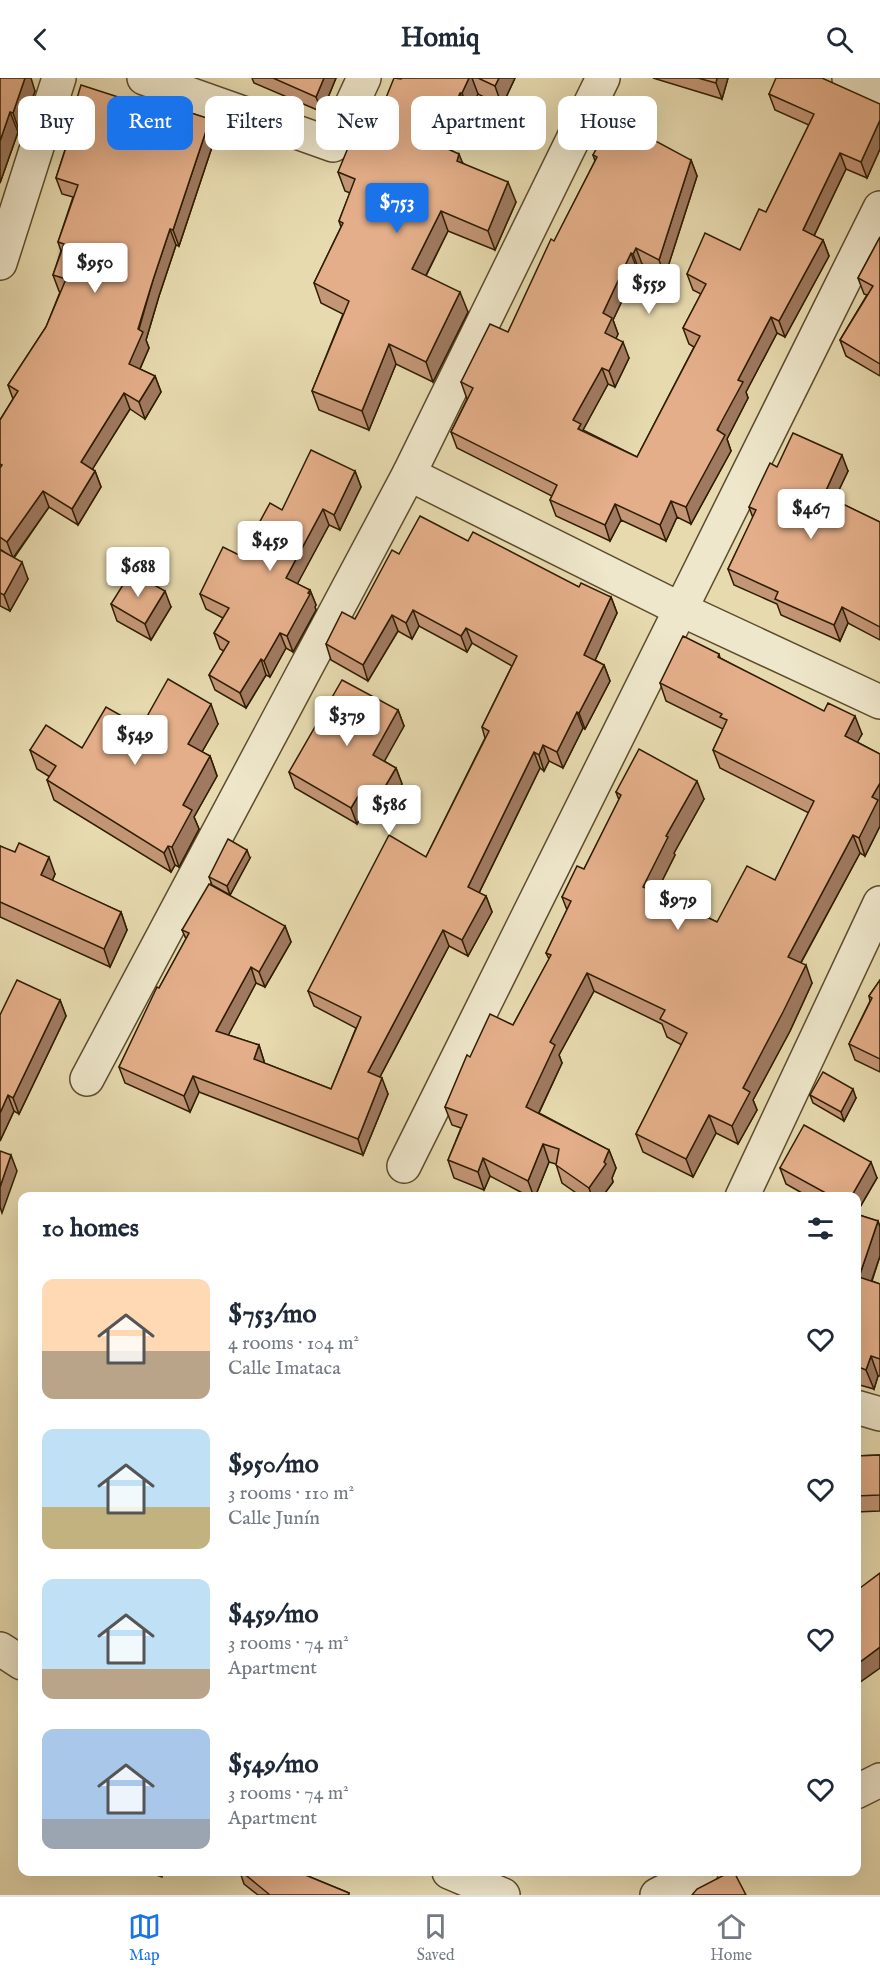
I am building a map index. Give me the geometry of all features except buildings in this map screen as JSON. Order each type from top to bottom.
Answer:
[{"type":"street","points":[[0,263],[58,78]]},
{"type":"street","points":[[144,78],[333,145],[364,78]]},
{"type":"street","points":[[87,1079],[409,474],[603,78]]},
{"type":"street","points":[[849,78],[880,94]]},
{"type":"street","points":[[404,1166],[880,208]]},
{"type":"street","points":[[409,474],[680,609],[880,702]]},
{"type":"street","points":[[744,1192],[880,903]]},
{"type":"street","points":[[861,1408],[880,1414]]},
{"type":"street","points":[[0,1649],[18,1660]]},
{"type":"street","points":[[861,1790],[880,1780]]},
{"type":"street","points":[[458,1876],[503,1895]]},
{"type":"street","points":[[657,1895],[693,1876]]}]
